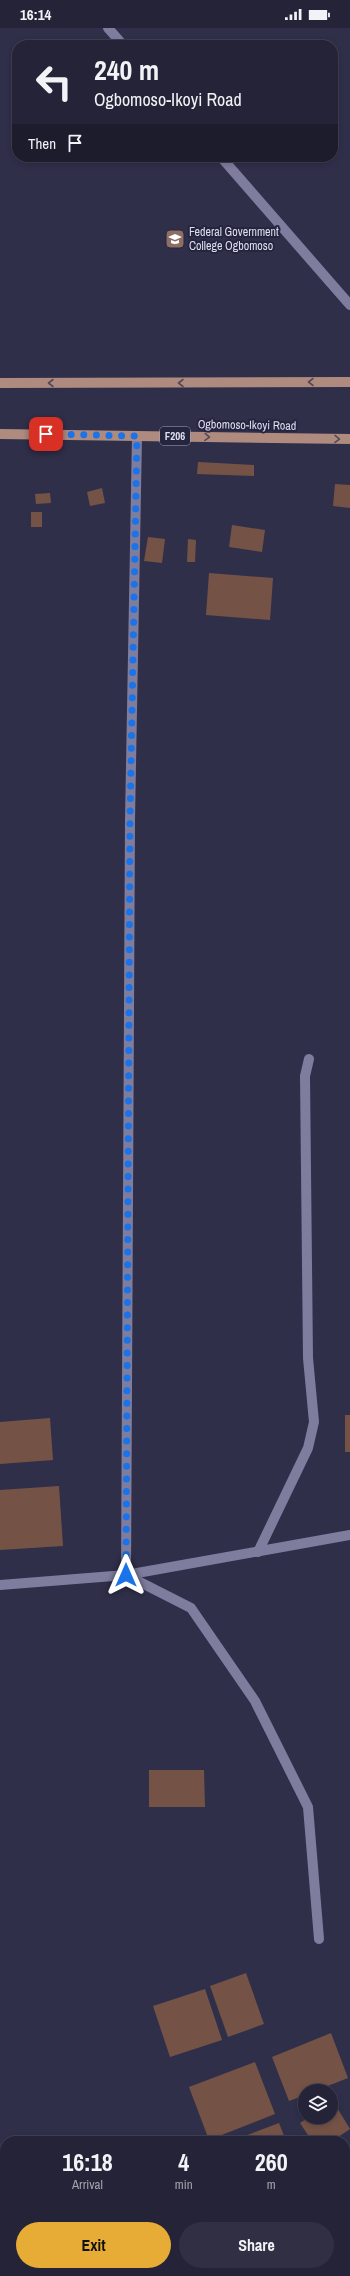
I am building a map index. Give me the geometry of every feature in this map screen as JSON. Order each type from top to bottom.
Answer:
[{"type":"main road","points":[[0,383],[350,382]]},
{"type":"main road","name":"Ogbomoso-Ikoyi Road","points":[[0,434],[350,439]]},
{"type":"street","points":[[108,28],[119,40]]},
{"type":"street","points":[[225,162],[350,305]]},
{"type":"street","points":[[126,1575],[130,820],[137,436]]},
{"type":"street","points":[[258,1552],[308,1448],[314,1422],[308,1358],[305,1076],[309,1059]]},
{"type":"street","points":[[0,1585],[126,1575],[350,1535]]},
{"type":"street","points":[[126,1575],[191,1608],[255,1701],[308,1807],[319,1939]]},
{"type":"building","points":[[198,462],[254,465],[254,476],[197,474]]},
{"type":"building","points":[[335,484],[350,485],[350,508],[333,506]]},
{"type":"building","points":[[102,488],[105,503],[90,506],[87,492]]},
{"type":"building","points":[[50,493],[51,503],[36,504],[35,494]]},
{"type":"building","points":[[31,512],[42,512],[42,527],[31,527]]},
{"type":"building","points":[[232,525],[265,530],[262,552],[229,547]]},
{"type":"building","points":[[148,537],[165,539],[162,563],[144,561]]},
{"type":"building","points":[[188,539],[196,540],[195,562],[187,562]]},
{"type":"building","points":[[209,573],[273,578],[270,620],[206,615]]},
{"type":"building","points":[[345,1415],[350,1415],[350,1452],[345,1452]]},
{"type":"building","points":[[50,1418],[53,1460],[0,1464],[0,1422]]},
{"type":"building","points":[[59,1486],[63,1546],[0,1550],[0,1490]]},
{"type":"building","points":[[149,1770],[204,1770],[205,1807],[149,1807]]},
{"type":"building","points":[[246,1973],[264,2024],[228,2037],[210,1986]]},
{"type":"building","points":[[205,1989],[222,2040],[170,2057],[153,2006]]},
{"type":"building","points":[[331,2033],[348,2078],[333,2084],[298,2084],[298,2098],[289,2101],[272,2057]]},
{"type":"building","points":[[255,2062],[275,2114],[219,2136],[207,2136],[189,2087]]},
{"type":"building","points":[[338,2109],[350,2129],[340,2136],[309,2136],[301,2124],[338,2124]]},
{"type":"building","points":[[279,2123],[284,2136],[245,2136]]},
{"type":"place","name":"Federal Government College Ogbomoso","points":[[175,239]]},
{"type":"route","points":[[46,434],[137,436],[130,820],[126,1575]]}]
